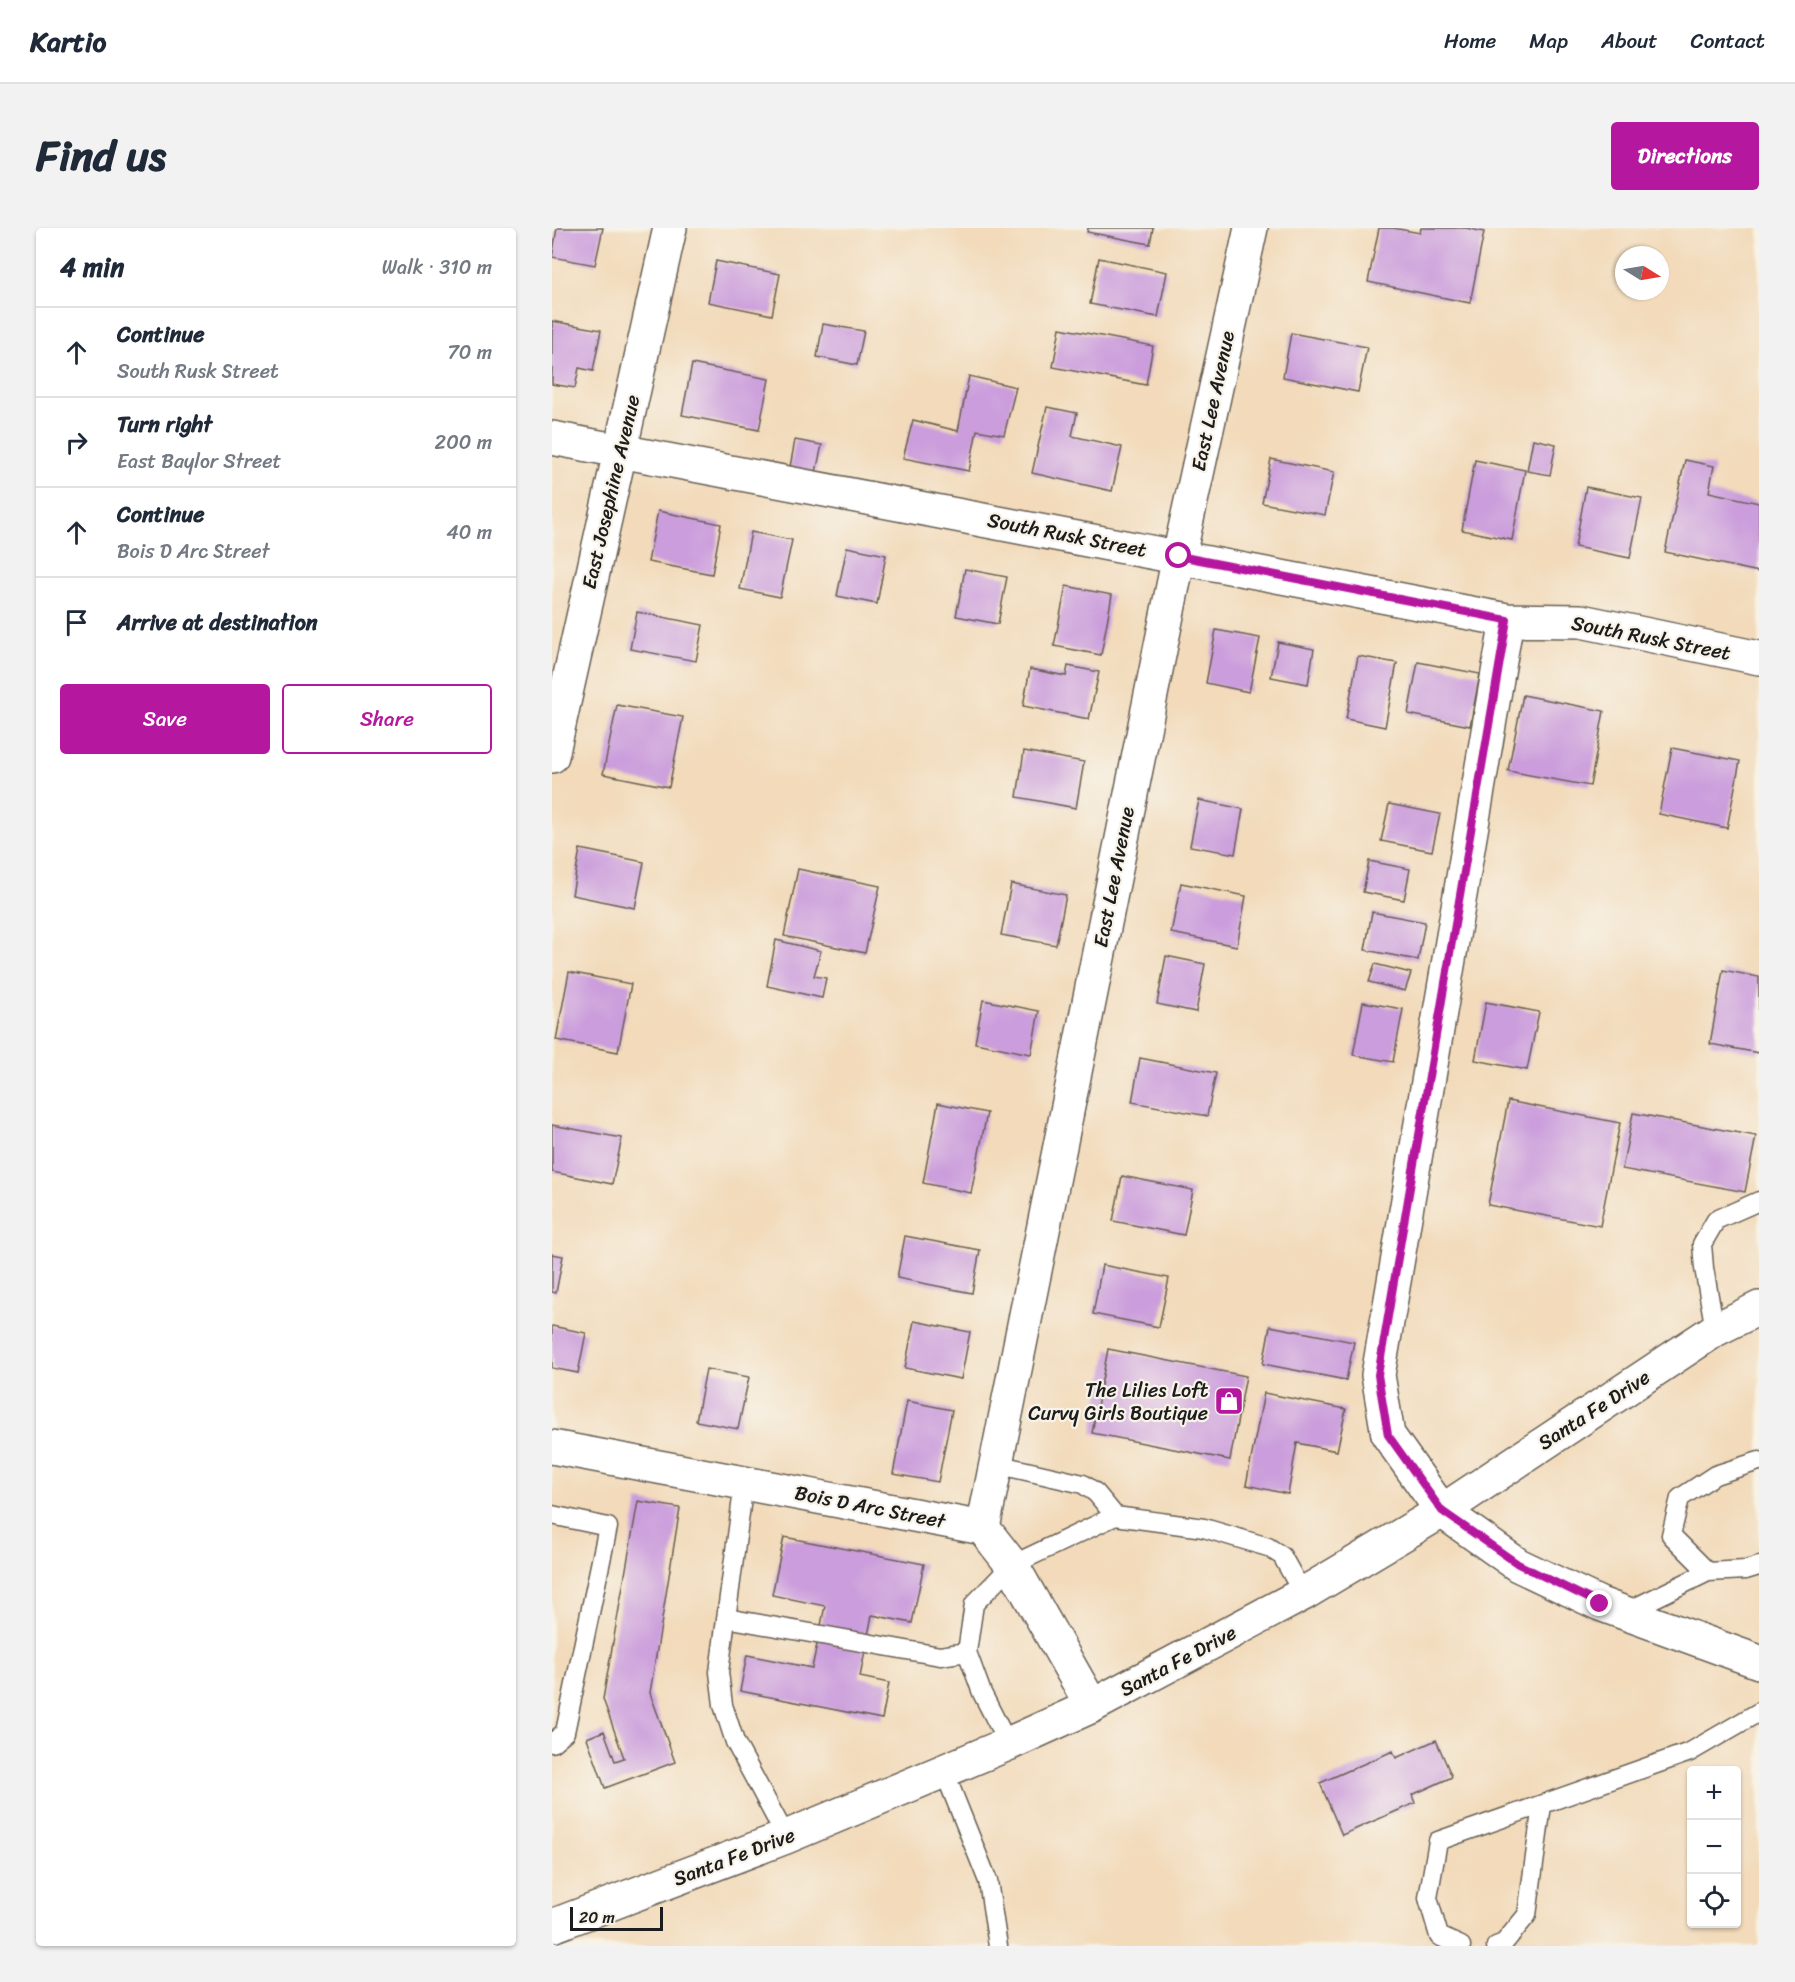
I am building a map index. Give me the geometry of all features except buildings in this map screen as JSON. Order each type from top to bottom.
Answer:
[{"type":"street","name":"East Josephine Avenue","points":[[552,756],[670,228]]},
{"type":"street","name":"East Lee Avenue","points":[[983,1528],[1179,556],[1251,228]]},
{"type":"street","name":"South Rusk Street","points":[[552,438],[1507,620],[1581,621],[1759,658]]},
{"type":"street","points":[[1507,620],[1378,1375],[1388,1435],[1442,1511],[1518,1564],[1600,1604],[1759,1662]]},
{"type":"street","name":"Santa Fe Drive","points":[[552,1926],[786,1837],[1008,1744],[1092,1706],[1303,1594],[1442,1511],[1715,1330],[1759,1308]]},
{"type":"street","name":"Bois D Arc Street","points":[[552,1447],[983,1528]]},
{"type":"street","points":[[983,1528],[1012,1566],[1092,1706]]},
{"type":"lane","points":[[1715,1330],[1702,1244],[1716,1220],[1759,1201]]},
{"type":"lane","points":[[1708,1572],[1671,1535],[1680,1498],[1715,1475],[1759,1461]]},
{"type":"lane","points":[[996,1464],[1083,1484],[1096,1493],[1115,1516]]},
{"type":"lane","points":[[744,1483],[719,1672],[723,1705],[735,1742],[786,1837]]},
{"type":"lane","points":[[552,1515],[608,1527],[565,1732],[552,1743]]},
{"type":"lane","points":[[1008,1744],[982,1693],[967,1652],[974,1604],[1012,1566],[1115,1516],[1204,1528],[1268,1547],[1282,1556],[1303,1594]]},
{"type":"lane","points":[[1624,1613],[1708,1572],[1746,1570],[1759,1566]]},
{"type":"lane","points":[[726,1618],[940,1656],[967,1652]]},
{"type":"lane","points":[[1461,1946],[1439,1936],[1428,1898],[1438,1840],[1690,1752],[1759,1712]]},
{"type":"lane","points":[[944,1771],[988,1881],[998,1946]]},
{"type":"lane","points":[[1496,1946],[1504,1943],[1527,1915],[1542,1805]]},
{"type":"place","name":"The Lilies Loft Curvy Girls Boutique","points":[[1229,1401]]},
{"type":"route","points":[[1179,556],[1507,620],[1378,1375],[1388,1435],[1442,1511],[1518,1564],[1600,1604]]}]
